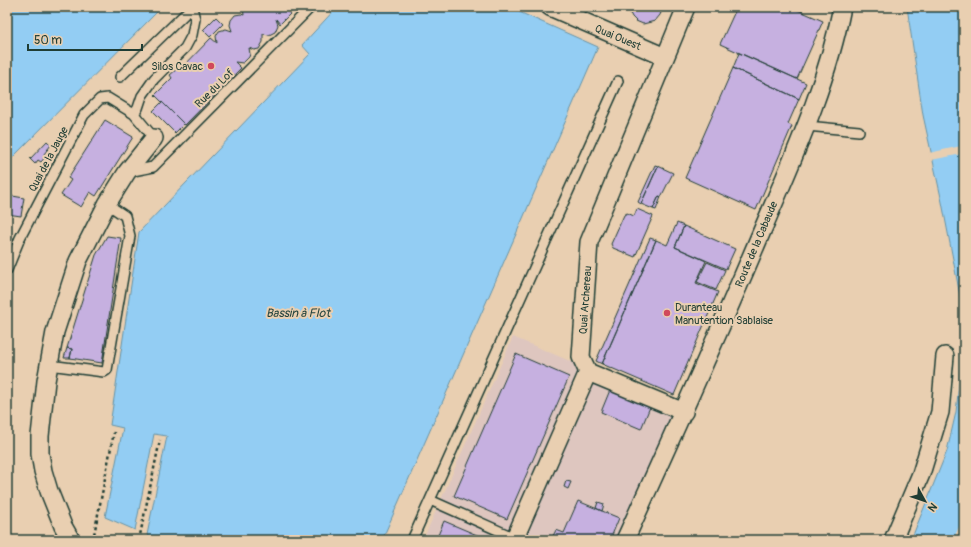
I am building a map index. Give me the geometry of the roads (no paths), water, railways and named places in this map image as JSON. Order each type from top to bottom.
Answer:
[{"type":"street","name":"Quai Ouest","points":[[550,7],[665,57]]},
{"type":"street","name":"Quai Archereau","points":[[588,372],[581,357],[589,242],[686,7]]},
{"type":"street","name":"Route de la Cabaude","points":[[625,540],[684,412],[807,126],[826,70],[842,7]]},
{"type":"street","points":[[71,540],[63,526],[49,491],[40,454],[40,436],[49,364],[55,332],[78,261],[108,204],[127,172],[154,138]]},
{"type":"street","points":[[893,540],[921,474],[940,412],[945,356]]},
{"type":"street","points":[[515,539],[588,372],[684,412]]},
{"type":"lane","points":[[120,77],[192,7]]},
{"type":"lane","points":[[134,114],[138,108],[142,96],[154,79],[185,48],[192,35],[195,19],[192,7]]},
{"type":"lane","name":"Rue du Lof","points":[[127,172],[153,167],[311,7]]},
{"type":"lane","points":[[412,540],[618,81]]},
{"type":"lane","name":"Quai de la Jauge","points":[[7,270],[20,238],[84,115],[100,99],[108,98],[134,114],[154,138]]},
{"type":"lane","points":[[807,126],[859,131]]},
{"type":"lane","points":[[49,364],[104,372],[107,370],[130,236],[125,216],[108,204]]},
{"type":"lane","points":[[430,500],[515,539]]},
{"type":"water","points":[[7,7],[162,7],[7,163]]},
{"type":"water","name":"Bassin à Flot","points":[[337,7],[508,7],[598,47],[382,540],[158,540],[147,535],[167,436],[154,434],[135,530],[105,517],[123,428],[110,425],[139,232],[310,54],[302,45]]},
{"type":"water","points":[[907,7],[964,7],[964,540],[911,540],[947,451],[956,412],[963,347],[963,311],[942,202],[923,115]]},
{"type":"place","name":"Silos Cavac","points":[[211,66]]},
{"type":"place","name":"Duranteau Manutention Sablaise","points":[[667,313]]}]
